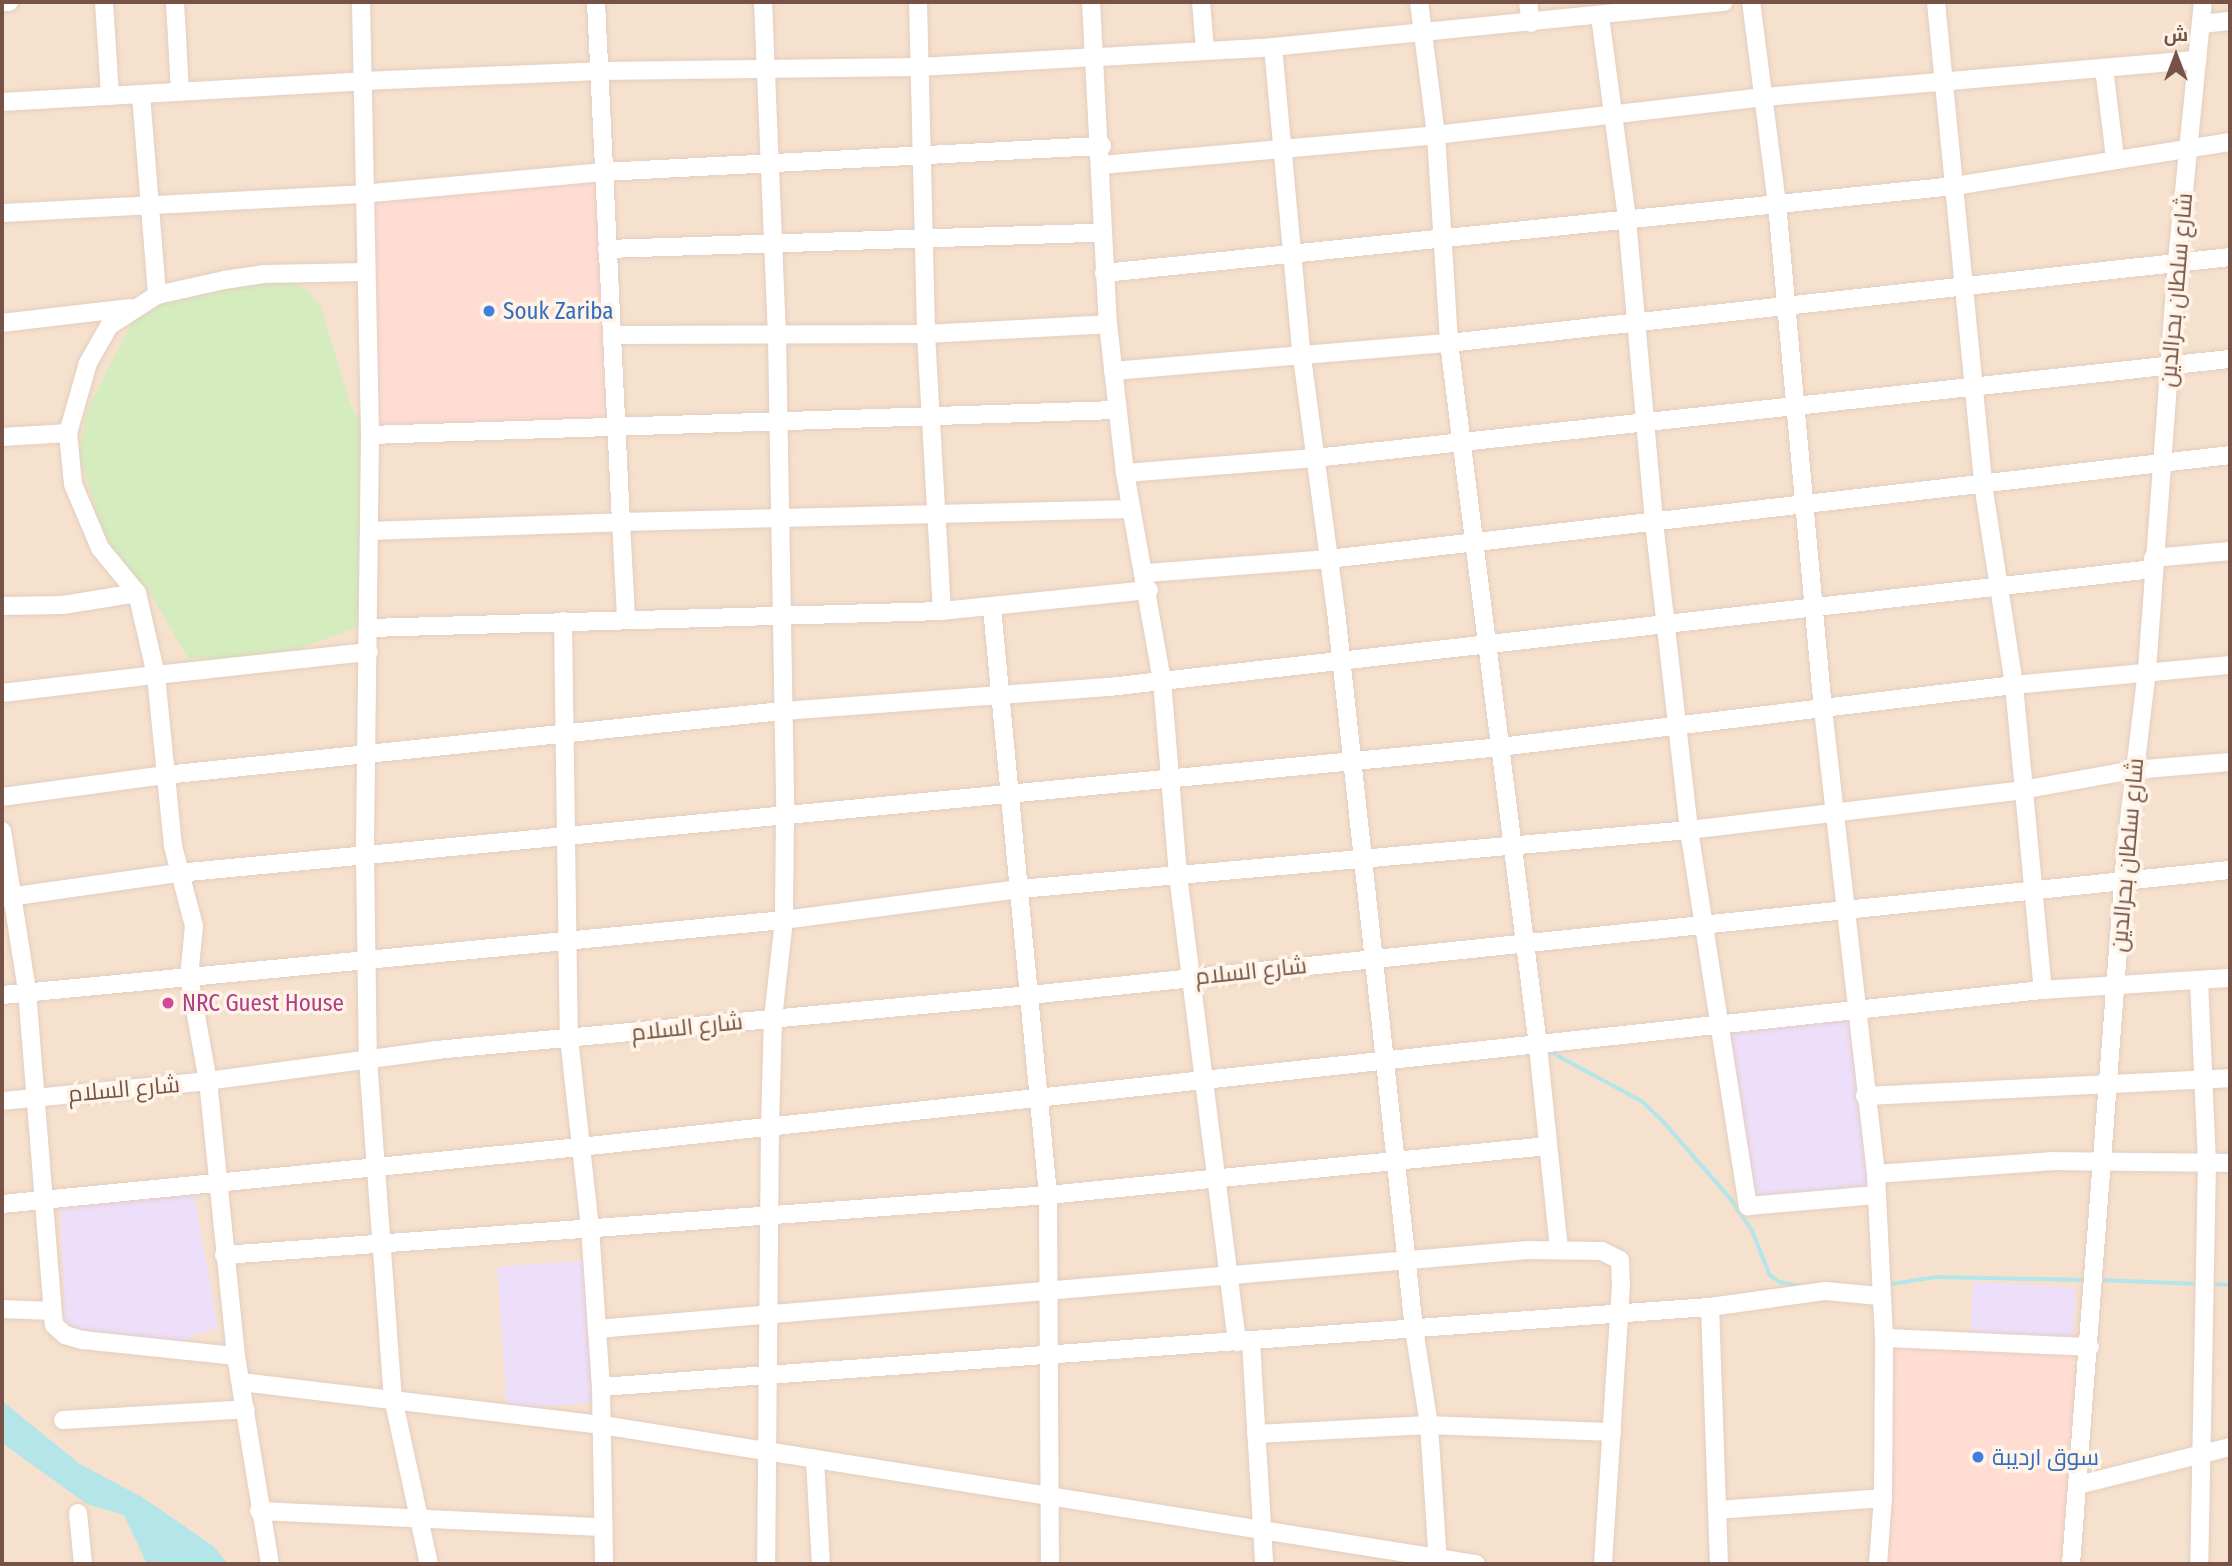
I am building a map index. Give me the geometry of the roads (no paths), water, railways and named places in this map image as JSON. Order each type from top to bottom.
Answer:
[{"type":"street","points":[[2,2],[9,2]]},
{"type":"street","points":[[104,2],[110,96]]},
{"type":"street","points":[[175,2],[180,92]]},
{"type":"street","points":[[361,2],[362,194],[370,435],[365,854],[368,1060],[373,1168],[393,1398],[429,1564]]},
{"type":"street","points":[[596,2],[626,619]]},
{"type":"street","points":[[763,2],[782,518],[785,816],[784,920],[773,1018],[770,1124],[771,1371],[766,1564]]},
{"type":"street","points":[[918,2],[926,240],[926,334],[942,611]]},
{"type":"street","points":[[1091,2],[1102,146],[1104,273],[1117,410],[1125,473],[1148,581],[1162,680],[1178,874],[1190,978],[1229,1277],[1244,1342],[1256,1434],[1264,1564]]},
{"type":"street","points":[[1201,2],[1205,50]]},
{"type":"street","points":[[1419,2],[1436,135],[1450,343],[1523,944],[1538,1046],[1559,1249]]},
{"type":"street","points":[[1528,2],[1531,23]]},
{"type":"street","points":[[2,102],[363,81],[484,80],[599,71],[919,67],[1097,58],[1273,47],[1724,2]]},
{"type":"street","points":[[1751,2],[1777,204],[1802,505],[1865,1096],[1876,1174],[1879,1296],[1884,1338],[1883,1498],[1878,1564]]},
{"type":"street","points":[[1936,2],[1967,284],[1973,386],[1983,484],[2014,685],[2043,990]]},
{"type":"street","name":"شارع سلطان بحرالدين","points":[[2071,1564],[2133,770],[2147,670],[2177,261],[2203,2]]},
{"type":"street","points":[[1600,16],[1627,219],[1654,522],[1668,625],[1689,830],[1748,1206],[1877,1195]]},
{"type":"street","points":[[2201,24],[2230,21]]},
{"type":"street","points":[[1273,47],[1302,357],[1341,659],[1384,1061],[1399,1162],[1414,1329],[1429,1425],[1437,1561]]},
{"type":"street","points":[[1102,165],[1436,135],[1765,97],[2197,60]]},
{"type":"street","points":[[2104,68],[2115,158]]},
{"type":"street","points":[[141,95],[157,295]]},
{"type":"street","points":[[1104,273],[1442,235],[1955,186],[2190,146],[2230,142]]},
{"type":"street","points":[[2,213],[362,194],[603,172],[1102,146]]},
{"type":"street","points":[[607,249],[1102,233]]},
{"type":"street","points":[[1113,371],[1450,343],[1637,320],[2230,257]]},
{"type":"street","points":[[2,323],[131,308],[157,295],[264,274],[366,272]]},
{"type":"street","points":[[131,308],[95,346],[68,433],[73,484],[85,520],[100,548],[137,593],[156,675],[178,873],[194,926],[190,977],[208,1081],[236,1356],[246,1409],[259,1511],[270,1564]]},
{"type":"street","points":[[612,335],[926,334],[1108,324]]},
{"type":"street","points":[[1125,473],[1315,458],[2230,359]]},
{"type":"street","points":[[370,435],[1117,410]]},
{"type":"street","points":[[2,437],[68,433]]},
{"type":"street","points":[[369,628],[992,608],[1148,581],[2230,455]]},
{"type":"street","points":[[369,531],[936,512],[1131,509]]},
{"type":"street","points":[[2,797],[165,775],[366,757],[782,710],[997,696],[1341,659],[1488,647],[2000,586],[2230,551]]},
{"type":"street","points":[[2,607],[63,605],[137,593]]},
{"type":"street","points":[[992,608],[1006,791],[1020,889],[1048,1195],[1050,1564]]},
{"type":"street","points":[[563,621],[562,736],[569,1038],[590,1227],[601,1387],[604,1564]]},
{"type":"street","points":[[2,693],[369,652]]},
{"type":"street","points":[[7,897],[178,873],[785,816],[1006,791],[1500,747],[2147,670],[2230,665]]},
{"type":"street","points":[[2,995],[365,958],[784,920],[1020,889],[1689,830],[2022,790],[2133,770],[2230,762]]},
{"type":"street","points":[[2,831],[7,897],[27,992],[38,1098],[51,1311],[59,1330],[83,1340],[236,1356]]},
{"type":"street","name":"شارع السلام","points":[[2,1101],[208,1081],[569,1038],[1030,995],[2124,878],[2230,870]]},
{"type":"street","points":[[2,1204],[580,1147],[770,1124],[1040,1099],[2043,990],[2230,978]]},
{"type":"street","points":[[2199,980],[2201,1080],[2207,1162],[2198,1454],[2199,1564]]},
{"type":"street","points":[[1865,1096],[2230,1078]]},
{"type":"street","points":[[224,1255],[380,1246],[590,1227],[1048,1195],[1548,1146]]},
{"type":"street","points":[[1876,1174],[1991,1164],[2101,1161],[2230,1163]]},
{"type":"street","points":[[597,1329],[1049,1289],[1229,1277],[1559,1249],[1602,1251],[1619,1260],[1620,1311],[1603,1564]]},
{"type":"street","points":[[601,1387],[771,1371],[1244,1342],[1620,1311],[1710,1307],[1826,1291],[1879,1296]]},
{"type":"street","points":[[1710,1307],[1719,1564]]},
{"type":"street","points":[[2,1309],[51,1311]]},
{"type":"street","points":[[1884,1338],[2090,1347]]},
{"type":"street","points":[[241,1382],[602,1425],[767,1454],[1262,1530],[1437,1561],[1476,1564]]},
{"type":"street","points":[[63,1420],[246,1409]]},
{"type":"street","points":[[1256,1434],[1429,1425],[1612,1432]]},
{"type":"street","points":[[2078,1485],[2230,1447]]},
{"type":"street","points":[[815,1461],[821,1564]]},
{"type":"street","points":[[1717,1510],[1883,1498]]},
{"type":"street","points":[[259,1511],[603,1527]]},
{"type":"street","points":[[78,1513],[83,1564]]},
{"type":"water","points":[[2,1401],[80,1464],[142,1497],[213,1546],[228,1564],[147,1564],[124,1515],[87,1504],[2,1443]]},
{"type":"waterway","points":[[1549,1051],[1642,1101],[1731,1199],[1753,1232],[1770,1275],[1780,1282],[1801,1286]]},
{"type":"waterway","points":[[1886,1285],[1936,1277],[2087,1280]]},
{"type":"waterway","points":[[2099,1280],[2199,1284]]},
{"type":"waterway","points":[[2211,1284],[2230,1285]]},
{"type":"place","name":"Souk Zariba","points":[[489,311]]},
{"type":"place","name":"NRC Guest House","points":[[168,1003]]},
{"type":"place","name":"سوق ارديبة","points":[[1978,1457]]}]
